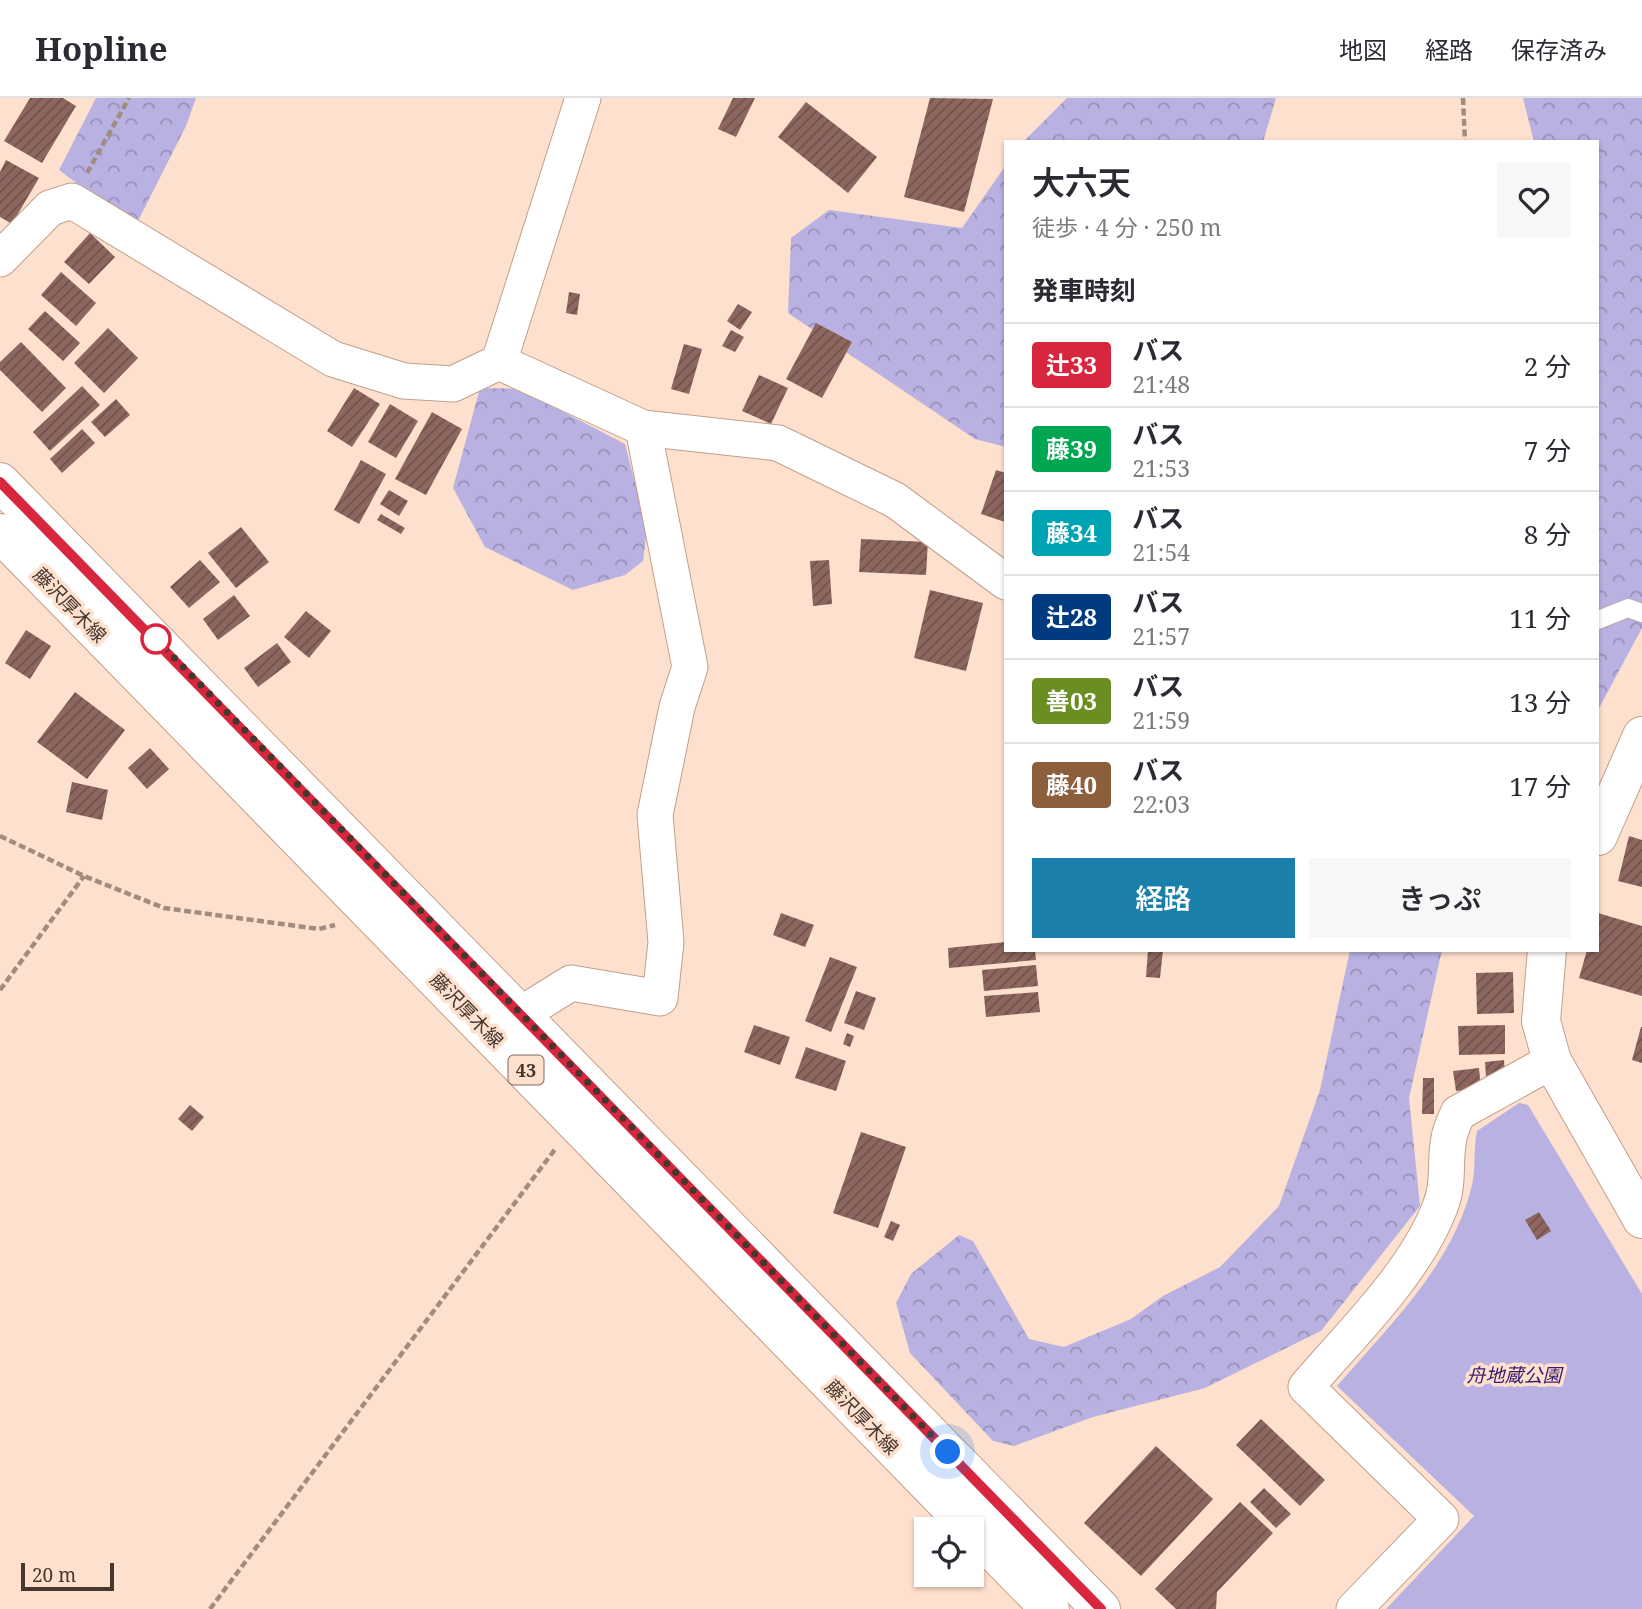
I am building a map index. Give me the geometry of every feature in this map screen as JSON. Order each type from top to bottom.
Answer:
[{"type":"main road","name":"藤沢厚木線","points":[[0,482],[1101,1609]]},
{"type":"main road","name":"藤沢厚木線","points":[[0,533],[376,915],[1050,1609]]},
{"type":"main road","points":[[1599,834],[1642,736]]},
{"type":"main road","points":[[1547,952],[1541,1021],[1552,1061],[1642,1219]]},
{"type":"street","points":[[0,259],[50,208],[72,201],[333,359],[404,381],[453,384],[499,362],[583,98]]},
{"type":"street","points":[[499,362],[643,428],[778,443],[895,500],[1004,581]]},
{"type":"street","points":[[521,1014],[571,983],[660,998],[666,942],[655,815],[677,707],[690,667],[643,428]]},
{"type":"street","points":[[1354,1609],[1441,1519],[1306,1387],[1383,1296],[1424,1241],[1441,1206],[1449,1175],[1449,1139],[1458,1113],[1552,1061]]},
{"type":"lane","points":[[1599,620],[1628,608],[1642,614]]},
{"type":"path","points":[[72,201],[129,98]]},
{"type":"path","points":[[1463,98],[1465,140]]},
{"type":"path","points":[[0,836],[137,899],[193,914],[319,929],[376,915]]},
{"type":"path","points":[[0,990],[84,876]]},
{"type":"path","points":[[210,1609],[576,1123]]},
{"type":"green space","points":[[96,98],[196,98],[186,126],[135,227],[59,170]]},
{"type":"green space","points":[[1067,98],[1276,98],[1264,140],[1025,140]]},
{"type":"green space","points":[[1523,98],[1642,98],[1642,628],[1599,708],[1599,140],[1534,140]]},
{"type":"green space","points":[[1004,168],[1004,446],[975,439],[788,313],[791,238],[829,210],[962,228]]},
{"type":"green space","points":[[480,388],[533,389],[550,405],[625,444],[647,529],[643,561],[625,575],[573,590],[485,547],[453,488]]},
{"type":"green space","points":[[1350,952],[1442,952],[1409,1098],[1420,1206],[1321,1331],[1205,1388],[1093,1417],[1014,1446],[993,1441],[910,1353],[896,1303],[911,1274],[959,1235],[973,1241],[1029,1339],[1064,1347],[1131,1319],[1163,1296],[1220,1267],[1279,1206],[1320,1090]]},
{"type":"green space","name":"舟地蔵公園","points":[[1519,1103],[1528,1105],[1642,1294],[1642,1609],[1386,1609],[1474,1516],[1337,1386],[1417,1293],[1450,1242],[1472,1185],[1477,1131]]},
{"type":"building","points":[[30,98],[63,98],[76,106],[42,163],[4,141]]},
{"type":"building","points":[[733,98],[755,98],[736,137],[718,129]]},
{"type":"building","points":[[930,98],[993,99],[964,212],[904,197]]},
{"type":"building","points":[[806,102],[877,157],[848,193],[778,137]]},
{"type":"building","points":[[6,160],[39,178],[12,224],[0,217],[0,172]]},
{"type":"building","points":[[90,233],[115,257],[89,284],[64,262]]},
{"type":"building","points":[[61,272],[96,303],[76,326],[41,295]]},
{"type":"building","points":[[569,292],[580,294],[577,315],[566,313]]},
{"type":"building","points":[[738,304],[752,312],[740,330],[727,321]]},
{"type":"building","points":[[45,311],[80,343],[63,361],[28,329]]},
{"type":"building","points":[[816,323],[852,342],[822,398],[786,379]]},
{"type":"building","points":[[108,328],[138,358],[104,393],[74,363]]},
{"type":"building","points":[[731,330],[744,337],[735,352],[722,346]]},
{"type":"building","points":[[21,342],[66,388],[42,412],[0,370],[0,362]]},
{"type":"building","points":[[684,344],[702,349],[689,394],[671,389]]},
{"type":"building","points":[[759,375],[788,388],[771,424],[742,411]]},
{"type":"building","points":[[82,386],[100,405],[50,451],[33,432]]},
{"type":"building","points":[[354,388],[380,404],[352,447],[327,431]]},
{"type":"building","points":[[116,399],[130,415],[105,437],[91,422]]},
{"type":"building","points":[[390,404],[418,421],[396,458],[368,442]]},
{"type":"building","points":[[432,412],[462,429],[426,495],[395,479]]},
{"type":"building","points":[[82,429],[95,443],[62,473],[50,459]]},
{"type":"building","points":[[361,460],[386,474],[359,524],[334,510]]},
{"type":"building","points":[[996,470],[1004,472],[1004,522],[981,514]]},
{"type":"building","points":[[389,490],[408,501],[399,516],[380,504]]},
{"type":"building","points":[[381,514],[405,528],[401,534],[377,520]]},
{"type":"building","points":[[241,527],[269,562],[236,588],[208,553]]},
{"type":"building","points":[[861,539],[928,542],[926,575],[859,572]]},
{"type":"building","points":[[200,560],[220,582],[189,608],[170,587]]},
{"type":"building","points":[[829,560],[832,604],[813,606],[810,561]]},
{"type":"building","points":[[930,590],[983,603],[966,671],[914,658]]},
{"type":"building","points":[[234,595],[250,616],[218,640],[203,619]]},
{"type":"building","points":[[306,611],[331,631],[309,658],[284,637]]},
{"type":"building","points":[[26,630],[51,646],[30,679],[5,663]]},
{"type":"building","points":[[277,643],[291,662],[258,687],[244,668]]},
{"type":"building","points":[[75,692],[125,730],[87,779],[37,742]]},
{"type":"building","points":[[150,748],[169,769],[147,789],[128,768]]},
{"type":"building","points":[[72,782],[108,790],[102,820],[66,812]]},
{"type":"building","points":[[1629,836],[1642,840],[1642,887],[1618,881]]},
{"type":"building","points":[[781,913],[814,925],[805,947],[773,935]]},
{"type":"building","points":[[1599,913],[1642,926],[1642,996],[1579,978],[1586,952],[1599,952]]},
{"type":"building","points":[[1004,942],[1004,952],[1035,952],[1036,960],[949,968],[948,948]]},
{"type":"building","points":[[1148,952],[1163,952],[1160,978],[1146,977]]},
{"type":"building","points":[[830,957],[857,967],[831,1032],[805,1021]]},
{"type":"building","points":[[1036,965],[1038,986],[984,991],[982,970]]},
{"type":"building","points":[[1513,972],[1514,1013],[1477,1014],[1476,973]]},
{"type":"building","points":[[856,991],[876,998],[864,1030],[844,1023]]},
{"type":"building","points":[[1038,992],[1040,1012],[986,1017],[984,996]]},
{"type":"building","points":[[754,1025],[790,1037],[780,1065],[744,1052]]},
{"type":"building","points":[[1505,1025],[1505,1054],[1459,1055],[1458,1026]]},
{"type":"building","points":[[1642,1027],[1642,1063],[1632,1060]]},
{"type":"building","points":[[847,1033],[854,1036],[850,1047],[843,1044]]},
{"type":"building","points":[[806,1047],[846,1061],[836,1091],[795,1078]]},
{"type":"building","points":[[1504,1060],[1505,1076],[1486,1077],[1485,1062]]},
{"type":"building","points":[[1479,1068],[1481,1089],[1456,1091],[1453,1071]]},
{"type":"building","points":[[1423,1078],[1434,1078],[1434,1114],[1422,1114]]},
{"type":"building","points":[[190,1105],[204,1117],[192,1131],[178,1119]]},
{"type":"building","points":[[861,1132],[906,1147],[878,1228],[833,1213]]},
{"type":"building","points":[[1539,1212],[1551,1231],[1537,1240],[1525,1220]]},
{"type":"building","points":[[891,1221],[900,1225],[893,1241],[884,1237]]},
{"type":"building","points":[[1261,1419],[1325,1480],[1300,1506],[1236,1445]]},
{"type":"building","points":[[1156,1446],[1213,1499],[1141,1576],[1084,1523]]},
{"type":"building","points":[[1264,1488],[1291,1514],[1276,1528],[1250,1502]]},
{"type":"building","points":[[1240,1502],[1273,1533],[1217,1592],[1216,1609],[1176,1609],[1155,1589]]},
{"type":"bus line","name":"辻33","points":[[0,482],[1101,1609]]},
{"type":"route","points":[[156,639],[152,635],[948,1452]]}]
